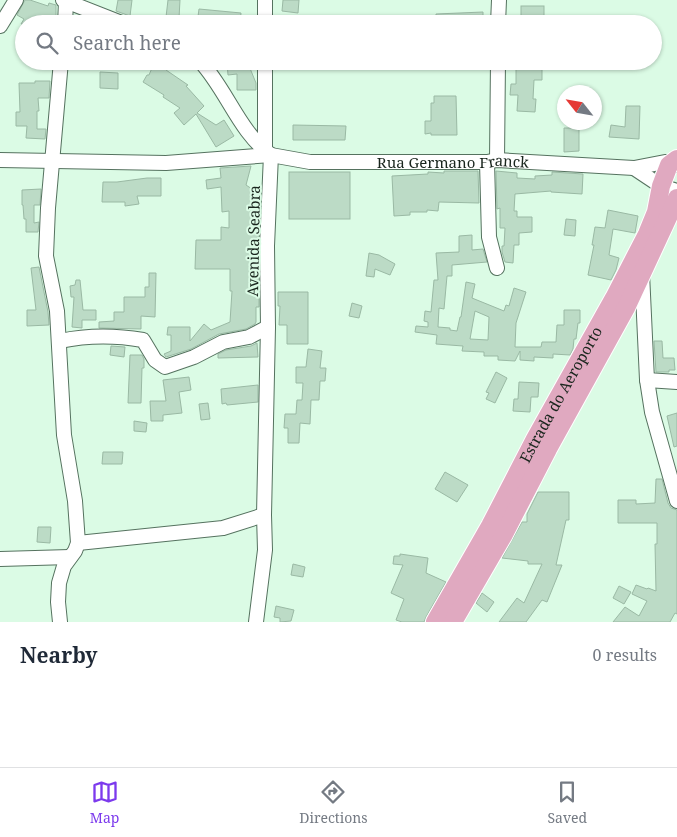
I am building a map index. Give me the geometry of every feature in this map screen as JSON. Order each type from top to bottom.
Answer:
[{"type":"main road","name":"Estrada do Aeroporto","points":[[652,238],[656,212],[669,188],[675,162]]},
{"type":"main road","name":"Estrada do Aeroporto","points":[[435,622],[490,526],[535,439],[677,198]]},
{"type":"main road","name":"Estrada do Aeroporto","points":[[453,622],[626,308],[638,266]]},
{"type":"street","points":[[0,26],[16,0]]},
{"type":"street","points":[[265,0],[265,15]]},
{"type":"street","points":[[498,15],[499,0]]},
{"type":"street","points":[[64,15],[65,1],[101,15]]},
{"type":"street","points":[[60,70],[48,208],[46,256],[57,311],[64,435],[75,501],[78,543],[75,551],[64,566],[59,583],[60,622]]},
{"type":"street","points":[[208,70],[250,135],[268,153]]},
{"type":"street","name":"Avenida Seabra","points":[[256,622],[265,550],[268,327],[268,153],[265,70]]},
{"type":"street","points":[[497,70],[489,237],[497,268]]},
{"type":"street","name":"Rua Germano Franck","points":[[0,160],[166,163],[268,153],[310,162],[492,161],[634,168],[664,162],[675,162]]},
{"type":"street","name":"Rua Germano Franck","points":[[634,168],[669,188]]},
{"type":"street","points":[[638,266],[647,380],[652,412],[677,501]]},
{"type":"street","points":[[60,341],[80,336],[119,335],[143,340],[155,360],[165,367],[194,357],[223,342],[249,337],[268,327]]},
{"type":"street","points":[[647,380],[677,382]]},
{"type":"street","points":[[78,543],[223,528],[264,515]]},
{"type":"street","points":[[0,559],[70,557]]},
{"type":"building","points":[[25,0],[48,6],[49,3],[56,5],[56,15],[17,15]]},
{"type":"building","points":[[118,0],[132,0],[130,15],[116,11]]},
{"type":"building","points":[[168,0],[180,0],[179,15],[166,15]]},
{"type":"building","points":[[283,0],[299,0],[298,13],[282,11]]},
{"type":"building","points":[[521,6],[544,6],[544,15],[521,15]]},
{"type":"building","points":[[199,9],[241,13],[241,15],[198,15]]},
{"type":"building","points":[[483,12],[483,15],[436,14]]},
{"type":"building","points":[[151,70],[166,70],[188,85],[186,86],[204,106],[197,113],[216,125],[224,120],[234,136],[216,147],[196,114],[184,125],[174,113],[180,108],[143,82],[147,75],[149,75]]},
{"type":"building","points":[[228,70],[251,70],[256,83],[256,90],[237,90],[237,74],[228,75]]},
{"type":"building","points":[[516,70],[542,70],[542,80],[534,80],[533,99],[536,99],[535,112],[517,111],[518,95],[510,95],[511,84],[516,84]]},
{"type":"building","points":[[100,72],[118,73],[118,89],[100,88]]},
{"type":"building","points":[[35,81],[50,81],[49,98],[38,98],[37,129],[46,129],[45,139],[26,138],[27,126],[16,126],[16,112],[20,112],[19,83],[35,83]]},
{"type":"building","points":[[434,96],[456,96],[457,135],[425,134],[425,121],[431,121],[431,103],[434,103]]},
{"type":"building","points":[[626,106],[640,106],[639,139],[609,137],[611,125],[625,127]]},
{"type":"building","points":[[293,125],[346,126],[345,140],[293,140]]},
{"type":"building","points":[[564,130],[579,130],[579,151],[564,152]]},
{"type":"building","points":[[251,166],[246,185],[252,189],[252,211],[259,211],[259,307],[256,307],[256,322],[246,329],[219,334],[191,349],[166,357],[164,354],[171,351],[171,335],[167,335],[168,327],[190,327],[190,341],[204,324],[211,330],[230,322],[232,291],[230,291],[230,269],[195,269],[196,240],[221,240],[221,227],[229,228],[229,211],[222,212],[221,187],[207,189],[206,180],[221,178],[220,168]]},
{"type":"building","points":[[444,171],[478,171],[479,203],[439,202],[438,211],[427,210],[427,212],[410,212],[410,215],[394,216],[392,176],[428,174],[428,172],[444,173]]},
{"type":"building","points":[[496,171],[517,173],[517,178],[535,179],[535,176],[552,175],[552,172],[583,174],[582,194],[551,191],[515,194],[514,211],[517,211],[517,217],[532,217],[532,232],[519,233],[519,245],[514,245],[513,263],[505,262],[502,252],[505,228],[500,228],[500,208],[497,209]]},
{"type":"building","points":[[289,172],[350,172],[350,219],[289,219]]},
{"type":"building","points":[[161,178],[161,196],[137,196],[139,204],[125,206],[125,202],[102,202],[103,182]]},
{"type":"building","points":[[41,189],[40,205],[34,205],[34,223],[39,222],[38,232],[26,232],[22,190]]},
{"type":"building","points":[[608,210],[638,216],[635,233],[613,229],[609,255],[619,258],[611,280],[588,275],[594,245],[592,245],[595,227],[605,228]]},
{"type":"building","points":[[566,219],[576,220],[575,236],[564,235]]},
{"type":"building","points":[[472,235],[472,250],[483,249],[487,262],[452,265],[452,276],[447,276],[444,309],[439,308],[438,327],[457,331],[466,282],[475,284],[472,298],[504,311],[506,305],[509,306],[514,288],[526,292],[516,323],[515,347],[541,347],[542,342],[556,342],[557,325],[564,325],[564,310],[580,310],[580,323],[578,323],[576,339],[574,339],[570,355],[553,354],[553,358],[534,357],[534,361],[520,360],[520,351],[515,361],[498,360],[498,356],[484,356],[484,352],[462,351],[463,346],[436,344],[437,335],[415,332],[416,326],[428,327],[428,322],[424,321],[425,311],[431,312],[434,280],[438,280],[436,253],[459,252],[459,236]],"holes":[[[475,311],[489,317],[488,340],[470,339]]]},
{"type":"building","points":[[369,253],[379,255],[395,264],[390,275],[375,269],[374,277],[366,276]]},
{"type":"building","points":[[39,267],[49,325],[27,326],[27,310],[36,310],[31,268]]},
{"type":"building","points":[[149,273],[156,273],[155,317],[141,316],[141,329],[99,328],[99,322],[114,321],[114,312],[124,312],[124,297],[145,297],[145,287],[149,287]]},
{"type":"building","points":[[76,280],[80,280],[83,310],[96,310],[96,320],[82,320],[82,328],[72,327],[74,297],[71,297],[70,286],[75,285]]},
{"type":"building","points":[[278,292],[308,292],[308,344],[287,344],[287,325],[279,325],[280,306],[278,306]]},
{"type":"building","points":[[352,303],[362,306],[359,318],[349,316]]},
{"type":"building","points":[[654,341],[662,341],[663,358],[674,358],[675,370],[656,372]]},
{"type":"building","points":[[257,343],[258,357],[218,358],[218,354],[226,350],[251,346]]},
{"type":"building","points":[[111,346],[125,347],[124,357],[110,355]]},
{"type":"building","points":[[308,349],[322,351],[320,368],[326,368],[325,381],[320,381],[319,400],[311,400],[310,424],[300,423],[299,443],[288,443],[288,428],[284,428],[285,414],[296,414],[297,400],[302,400],[303,383],[296,383],[296,367],[306,367]]},
{"type":"building","points":[[130,355],[142,355],[144,359],[141,403],[128,403]]},
{"type":"building","points":[[496,372],[507,378],[495,403],[486,399],[489,393],[486,392]]},
{"type":"building","points":[[189,377],[191,390],[179,392],[182,413],[163,415],[163,421],[151,421],[150,401],[166,401],[163,380]]},
{"type":"building","points":[[519,382],[539,383],[538,397],[531,397],[530,412],[513,411],[514,399],[518,399]]},
{"type":"building","points":[[258,385],[258,402],[222,404],[221,389]]},
{"type":"building","points":[[208,403],[210,419],[201,420],[199,404]]},
{"type":"building","points":[[677,413],[677,446],[674,447],[667,416]]},
{"type":"building","points":[[134,421],[147,423],[146,432],[134,431]]},
{"type":"building","points":[[103,452],[123,452],[122,464],[102,464]]},
{"type":"building","points":[[445,472],[468,485],[457,502],[435,489]]},
{"type":"building","points":[[656,479],[662,479],[668,503],[671,508],[677,510],[677,614],[675,613],[670,622],[613,622],[625,607],[639,616],[647,601],[632,594],[636,585],[656,591],[655,544],[657,544],[657,523],[618,523],[618,500],[636,500],[636,504],[655,503]]},
{"type":"building","points":[[538,492],[569,492],[569,520],[566,520],[556,565],[562,565],[547,602],[542,600],[526,622],[499,622],[517,598],[524,603],[542,564],[528,564],[528,561],[502,558],[522,522],[527,522],[527,514]]},
{"type":"building","points":[[38,527],[51,527],[50,543],[37,542]]},
{"type":"building","points":[[400,554],[428,558],[426,573],[446,582],[424,622],[402,622],[396,620],[404,599],[391,593],[403,565],[393,564],[394,556],[400,556]]},
{"type":"building","points":[[293,564],[305,567],[303,577],[291,575]]},
{"type":"building","points":[[619,586],[631,592],[624,604],[613,598]]},
{"type":"building","points":[[482,593],[494,602],[487,612],[476,603]]},
{"type":"building","points":[[276,606],[294,610],[291,621],[280,622],[280,618],[274,617]]}]
